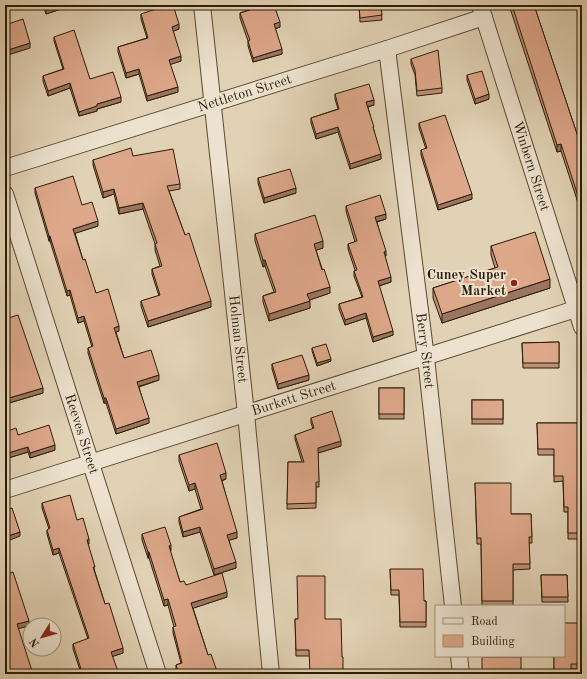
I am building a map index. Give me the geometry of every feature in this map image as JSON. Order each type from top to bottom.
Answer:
[{"type":"street","name":"Holman Street","points":[[202,5],[246,414],[271,674]]},
{"type":"street","name":"Nettleton Street","points":[[5,168],[387,49],[482,11]]},
{"type":"street","name":"Winbern Street","points":[[482,11],[579,308],[582,328]]},
{"type":"street","name":"Berry Street","points":[[387,49],[426,358],[453,605]]},
{"type":"street","name":"Reeves Street","points":[[5,194],[158,674]]},
{"type":"street","name":"Burkett Street","points":[[5,490],[426,358],[579,308]]},
{"type":"street","points":[[459,657],[461,674]]},
{"type":"building","points":[[44,5],[59,5],[46,9]]},
{"type":"building","points":[[168,5],[173,5],[179,24],[172,27],[181,56],[169,60],[178,87],[147,96],[139,69],[126,73],[118,47],[148,38],[141,14]]},
{"type":"building","points":[[248,5],[274,5],[280,22],[274,24],[282,49],[253,58],[248,41],[250,40],[240,13],[250,10]]},
{"type":"building","points":[[359,5],[381,5],[382,15],[360,18]]},
{"type":"building","points":[[512,5],[534,5],[582,149],[582,208],[561,144],[557,145]]},
{"type":"building","points":[[23,19],[30,43],[5,51],[5,25]]},
{"type":"building","points":[[74,30],[90,79],[113,72],[121,97],[97,104],[97,106],[79,112],[70,83],[48,91],[43,76],[64,69],[54,37]]},
{"type":"building","points":[[438,50],[442,88],[417,91],[415,70],[411,59]]},
{"type":"building","points":[[482,71],[489,94],[475,99],[467,75]]},
{"type":"building","points":[[369,84],[374,100],[366,102],[381,154],[350,164],[338,127],[316,134],[311,118],[339,109],[335,94]]},
{"type":"building","points":[[445,115],[472,194],[438,205],[421,150],[427,148],[419,123]]},
{"type":"building","points":[[131,148],[133,156],[173,149],[180,184],[167,186],[185,235],[189,233],[211,301],[148,321],[141,301],[160,295],[152,269],[162,266],[155,244],[157,243],[143,203],[119,208],[114,189],[103,192],[93,160]]},
{"type":"building","points":[[290,169],[296,188],[264,198],[258,178]]},
{"type":"building","points":[[73,176],[82,205],[92,202],[98,221],[73,229],[96,293],[108,289],[119,326],[114,328],[124,358],[151,350],[159,375],[137,382],[149,418],[116,429],[106,398],[104,398],[88,348],[93,346],[84,316],[78,318],[70,290],[67,291],[35,188]]},
{"type":"building","points":[[380,195],[386,214],[375,217],[386,251],[384,252],[391,277],[378,281],[393,331],[373,337],[366,313],[345,320],[339,304],[363,297],[354,271],[357,270],[348,244],[357,241],[346,206]]},
{"type":"building","points":[[315,215],[323,241],[314,244],[322,270],[324,269],[330,287],[307,294],[310,301],[269,314],[263,296],[276,292],[265,260],[263,260],[255,234]]},
{"type":"building","name":"Cuney Super Market","points":[[535,232],[550,279],[442,314],[433,288],[498,267],[491,246]]},
{"type":"building","points":[[5,270],[8,280],[5,281]]},
{"type":"building","points":[[18,315],[43,388],[9,398],[8,394],[5,395],[5,319]]},
{"type":"building","points":[[559,342],[559,363],[523,363],[522,343]]},
{"type":"building","points":[[326,344],[331,359],[317,363],[312,348]]},
{"type":"building","points":[[302,355],[309,375],[278,384],[272,364]]},
{"type":"building","points":[[379,388],[404,388],[404,414],[379,414]]},
{"type":"building","points":[[472,400],[503,400],[503,419],[472,419]]},
{"type":"building","points":[[332,411],[341,441],[318,448],[319,482],[316,482],[316,503],[287,504],[288,462],[304,462],[295,435],[314,428],[311,418]]},
{"type":"building","points":[[537,423],[582,423],[582,533],[568,533],[568,507],[564,507],[563,476],[554,476],[554,449],[538,449]]},
{"type":"building","points":[[49,425],[55,445],[30,453],[28,447],[5,454],[5,432],[16,428],[18,435]]},
{"type":"building","points":[[217,443],[226,473],[220,475],[237,532],[227,535],[236,562],[214,569],[200,527],[183,532],[179,517],[203,509],[195,483],[189,485],[179,455]]},
{"type":"building","points":[[475,483],[511,483],[511,514],[531,514],[532,537],[529,537],[530,564],[513,564],[513,601],[482,601],[481,538],[477,538]]},
{"type":"building","points":[[70,495],[77,520],[83,518],[89,539],[87,540],[95,567],[93,567],[105,604],[109,603],[123,648],[111,652],[119,674],[67,674],[81,669],[73,644],[89,638],[59,548],[53,550],[47,530],[50,528],[42,503]]},
{"type":"building","points":[[12,508],[20,532],[5,537],[5,510]]},
{"type":"building","points":[[165,527],[180,582],[184,581],[186,585],[222,573],[227,592],[191,603],[208,655],[211,654],[218,674],[179,674],[176,665],[182,663],[173,627],[176,626],[168,599],[164,600],[142,534]]},
{"type":"building","points":[[390,569],[423,569],[426,622],[400,622],[399,590],[391,590]]},
{"type":"building","points":[[13,572],[28,617],[22,617],[22,623],[17,624],[22,640],[22,657],[28,657],[33,674],[5,674],[5,575]]},
{"type":"building","points":[[541,575],[567,575],[568,597],[542,597]]},
{"type":"building","points":[[297,576],[325,576],[325,619],[341,619],[343,674],[310,674],[309,650],[296,650],[295,619],[298,619]]},
{"type":"building","points":[[565,623],[582,623],[582,664],[571,664],[571,671],[554,671],[554,657],[565,657]]},
{"type":"building","points":[[482,657],[521,657],[521,674],[482,674]]},
{"type":"place","name":"Cuney Super Market","points":[[514,283]]}]
